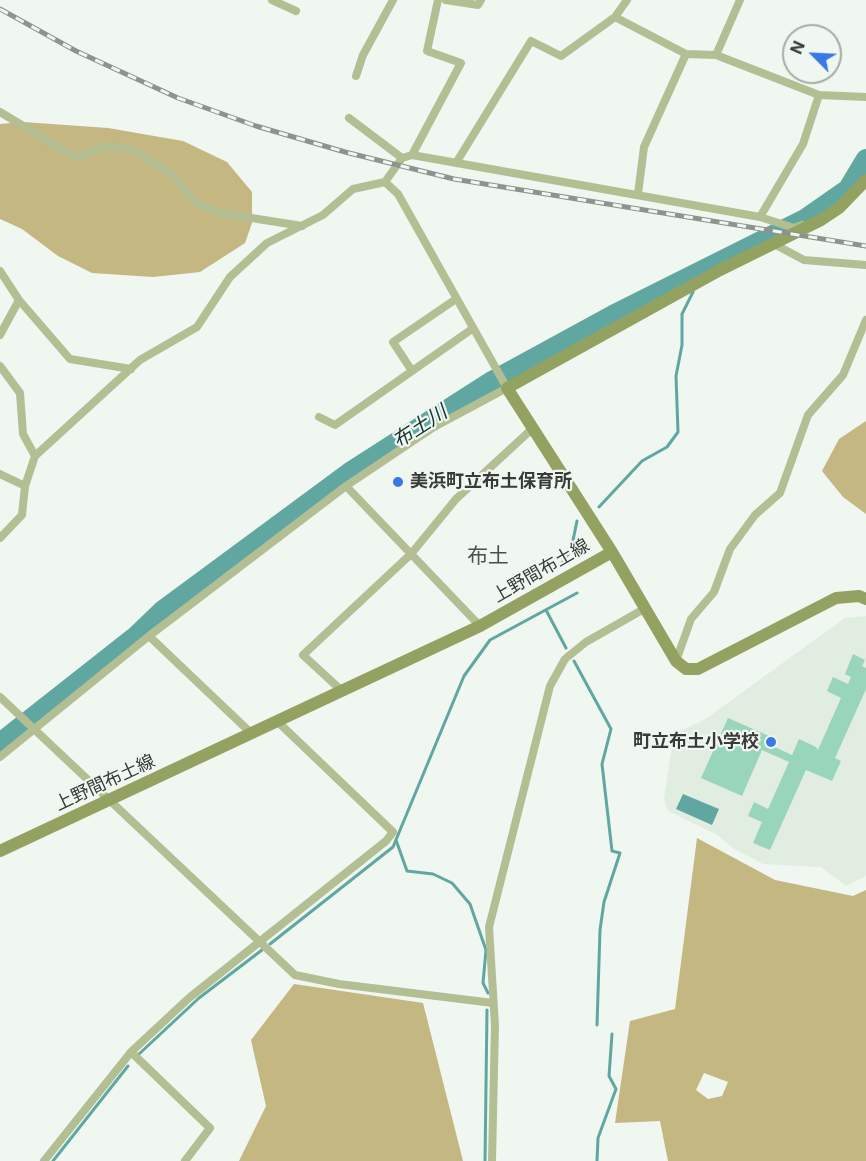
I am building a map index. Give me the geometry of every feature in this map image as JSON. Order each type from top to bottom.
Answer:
[{"type":"main road","points":[[505,385],[839,208],[866,180]]},
{"type":"main road","name":"上野間布土線","points":[[0,851],[480,627],[612,552],[505,385]]},
{"type":"main road","points":[[612,552],[676,661],[686,669],[698,669],[836,598],[860,596],[866,599]]},
{"type":"street","points":[[272,0],[296,11]]},
{"type":"street","points":[[356,76],[363,55],[393,0]]},
{"type":"street","points":[[412,155],[461,63],[427,51],[438,0]]},
{"type":"street","points":[[446,0],[478,5],[481,0]]},
{"type":"street","points":[[456,163],[531,41],[561,56],[615,17],[627,0]]},
{"type":"street","points":[[716,55],[740,0]]},
{"type":"street","points":[[615,17],[686,54],[716,55],[819,95],[866,97]]},
{"type":"street","points":[[638,194],[644,147],[686,54]]},
{"type":"street","points":[[760,217],[803,144],[819,95]]},
{"type":"street","points":[[0,112],[77,158],[105,146],[134,150],[172,175],[196,203],[204,207],[220,213],[302,226]]},
{"type":"street","points":[[349,118],[402,158]]},
{"type":"street","points":[[0,538],[22,515],[25,486],[35,456],[140,360],[197,327],[230,276],[267,243],[323,215],[353,189],[385,182],[402,158],[412,155],[638,194],[760,217],[794,228],[839,208]]},
{"type":"street","points":[[0,757],[149,636],[346,486],[435,427],[505,385],[398,194],[385,182]]},
{"type":"street","points":[[774,244],[804,260],[866,266]]},
{"type":"street","points":[[0,271],[19,300],[70,359],[131,369]]},
{"type":"street","points":[[412,371],[393,342],[456,299]]},
{"type":"street","points":[[0,335],[19,300]]},
{"type":"street","points":[[676,661],[691,619],[714,592],[730,549],[755,515],[780,493],[808,415],[843,375],[866,320]]},
{"type":"street","points":[[320,417],[335,425],[472,328]]},
{"type":"street","points":[[0,366],[20,393],[23,434],[35,456]]},
{"type":"street","points":[[342,691],[303,655],[411,554],[456,499],[534,428]]},
{"type":"street","points":[[0,474],[25,486]]},
{"type":"street","points":[[346,486],[480,627]]},
{"type":"street","points":[[492,1161],[495,1026],[489,927],[550,686],[565,659],[586,642],[644,609]]},
{"type":"street","points":[[149,636],[252,734]]},
{"type":"street","points":[[0,697],[295,975],[339,984],[493,1003]]},
{"type":"street","points":[[44,1161],[131,1052],[189,998],[386,841],[393,832],[278,723]]},
{"type":"street","points":[[131,1052],[210,1128],[185,1161]]},
{"type":"shaded area","points":[[23,122],[108,128],[183,141],[227,162],[252,192],[252,223],[245,243],[200,272],[153,277],[92,273],[58,256],[22,229],[0,219],[0,124]]},
{"type":"shaded area","points":[[866,421],[866,514],[843,497],[822,471],[839,439]]},
{"type":"shaded area","name":"町立布土小学校","points":[[866,616],[866,876],[846,886],[821,867],[763,864],[734,849],[716,834],[668,811],[664,799],[671,753],[680,731],[704,720],[845,618]]},
{"type":"shaded area","points":[[697,838],[775,880],[853,896],[866,890],[866,1161],[668,1161],[660,1121],[615,1123],[630,1021],[675,1009]],"holes":[[[704,1073],[728,1082],[722,1096],[708,1099],[696,1090]]]},
{"type":"shaded area","points":[[294,984],[423,1003],[463,1161],[239,1161],[266,1106],[251,1040]]},
{"type":"water","points":[[683,794],[719,809],[712,825],[676,809]]},
{"type":"building","points":[[853,654],[865,660],[862,666],[866,668],[866,689],[835,758],[841,761],[832,781],[806,770],[770,850],[753,843],[762,822],[748,816],[754,802],[768,809],[789,762],[762,750],[742,796],[701,778],[728,718],[769,736],[766,743],[792,755],[799,739],[818,750],[841,698],[827,691],[833,677],[848,684],[851,677],[845,674]]},
{"type":"waterway","name":"布土川","points":[[0,743],[137,635],[163,610],[350,472],[492,381],[613,315],[805,219],[848,189],[866,159]]},
{"type":"waterway","points":[[599,507],[642,461],[667,447],[678,432],[676,376],[682,345],[682,314],[693,292]]},
{"type":"waterway","points":[[560,566],[571,550],[577,521]]},
{"type":"waterway","points":[[270,944],[393,847],[464,676],[490,640],[577,593]]},
{"type":"waterway","points":[[546,610],[566,648]]},
{"type":"waterway","points":[[574,661],[611,729],[602,764],[612,851],[620,853],[604,902],[600,930],[597,1025]]},
{"type":"waterway","points":[[396,840],[407,871],[433,874],[452,883],[470,904],[486,950],[483,983],[488,993]]},
{"type":"waterway","points":[[139,1054],[199,998],[262,950]]},
{"type":"waterway","points":[[485,1161],[487,1010]]},
{"type":"waterway","points":[[597,1161],[598,1138],[616,1089],[609,1076],[612,1034]]},
{"type":"waterway","points":[[53,1161],[128,1066]]},
{"type":"railway","points":[[0,9],[76,51],[178,98],[256,126],[345,152],[454,179],[866,246]]},
{"type":"place","name":"美浜町立布土保育所","points":[[398,482]]},
{"type":"place","name":"町立布土小学校","points":[[771,742]]},
{"type":"district","name":"布土","points":[[488,557]]}]
